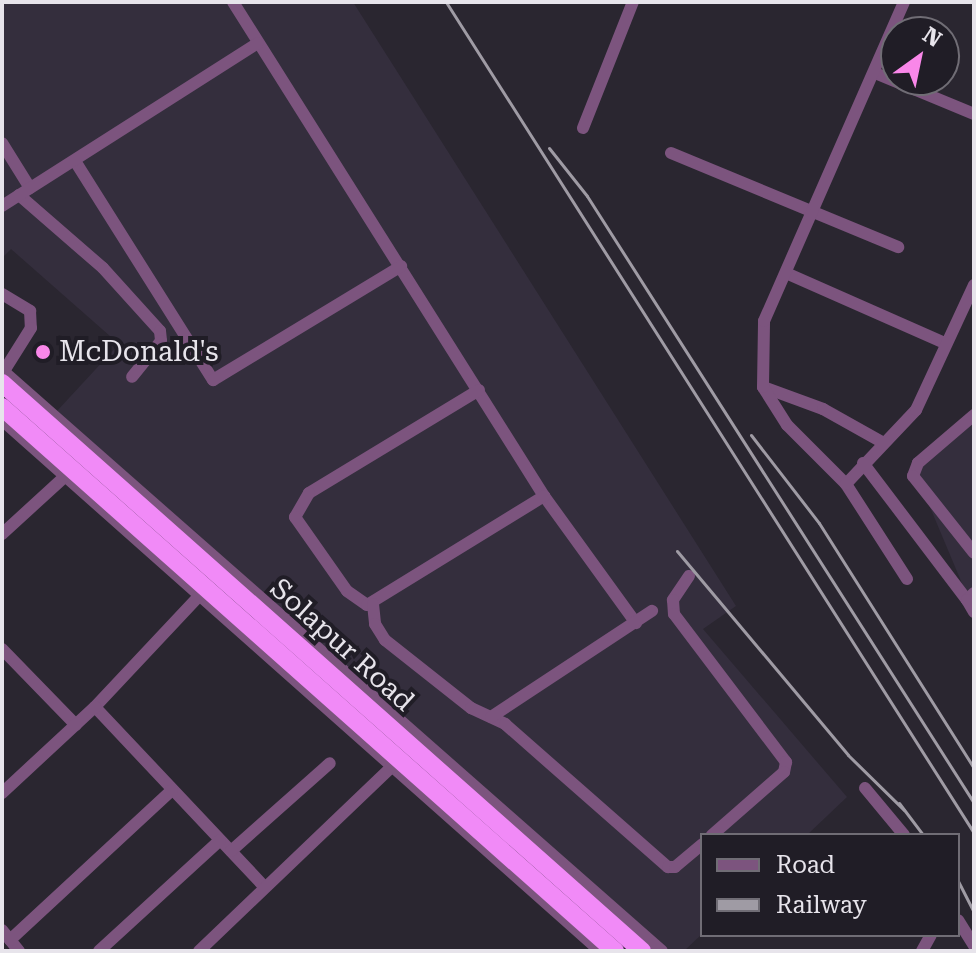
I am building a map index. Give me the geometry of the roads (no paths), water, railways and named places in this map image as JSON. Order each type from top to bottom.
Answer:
[{"type":"highway","name":"Solapur Road","points":[[2,375],[595,940],[642,951]]},
{"type":"highway","name":"Solapur Road","points":[[2,407],[70,472],[253,614],[397,761],[595,940],[615,951]]},
{"type":"street","points":[[233,2],[544,496],[636,623]]},
{"type":"street","points":[[583,128],[633,2]]},
{"type":"street","points":[[904,2],[875,73],[809,212],[786,273],[766,308],[763,387],[787,425],[846,484],[907,579]]},
{"type":"street","points":[[2,206],[258,43]]},
{"type":"street","points":[[875,73],[974,114]]},
{"type":"street","points":[[2,143],[24,191],[103,268],[160,331],[161,341],[132,377]]},
{"type":"street","points":[[671,153],[898,247]]},
{"type":"street","points":[[75,161],[213,380],[401,266]]},
{"type":"street","points":[[786,273],[945,343]]},
{"type":"street","points":[[846,484],[882,442],[916,410],[974,285]]},
{"type":"street","points":[[2,294],[30,311],[31,328],[2,375],[662,951]]},
{"type":"street","points":[[763,387],[823,409],[882,442]]},
{"type":"street","points":[[479,390],[309,493],[296,510],[295,517],[347,591],[359,602],[373,604],[544,496]]},
{"type":"street","points":[[974,415],[918,463],[913,476],[974,553]]},
{"type":"street","points":[[2,420],[70,472],[200,595],[397,761],[263,885],[199,951]]},
{"type":"street","points":[[863,463],[970,596],[974,612]]},
{"type":"street","points":[[2,534],[70,472]]},
{"type":"street","points":[[689,576],[673,600],[674,614],[786,762],[784,772],[714,833]]},
{"type":"street","points":[[2,793],[95,707],[200,595]]},
{"type":"street","points":[[373,604],[378,632],[385,640],[471,708],[491,717],[668,867],[675,867],[700,846]]},
{"type":"street","points":[[491,717],[652,611]]},
{"type":"street","points":[[2,649],[76,725]]},
{"type":"street","points":[[95,707],[263,885]]},
{"type":"street","points":[[231,851],[330,763]]},
{"type":"street","points":[[865,788],[902,833]]},
{"type":"street","points":[[19,951],[6,935],[172,790]]},
{"type":"street","points":[[99,951],[220,840]]},
{"type":"street","points":[[960,923],[974,946]]},
{"type":"railway","points":[[446,2],[974,833]]},
{"type":"railway","points":[[549,148],[587,196],[974,803]]},
{"type":"railway","points":[[751,435],[819,523],[974,768]]},
{"type":"railway","points":[[677,551],[848,755],[904,810]]},
{"type":"railway","points":[[899,803],[922,833]]},
{"type":"railway","points":[[960,885],[974,913]]},
{"type":"place","name":"McDonald's","points":[[43,352]]}]
